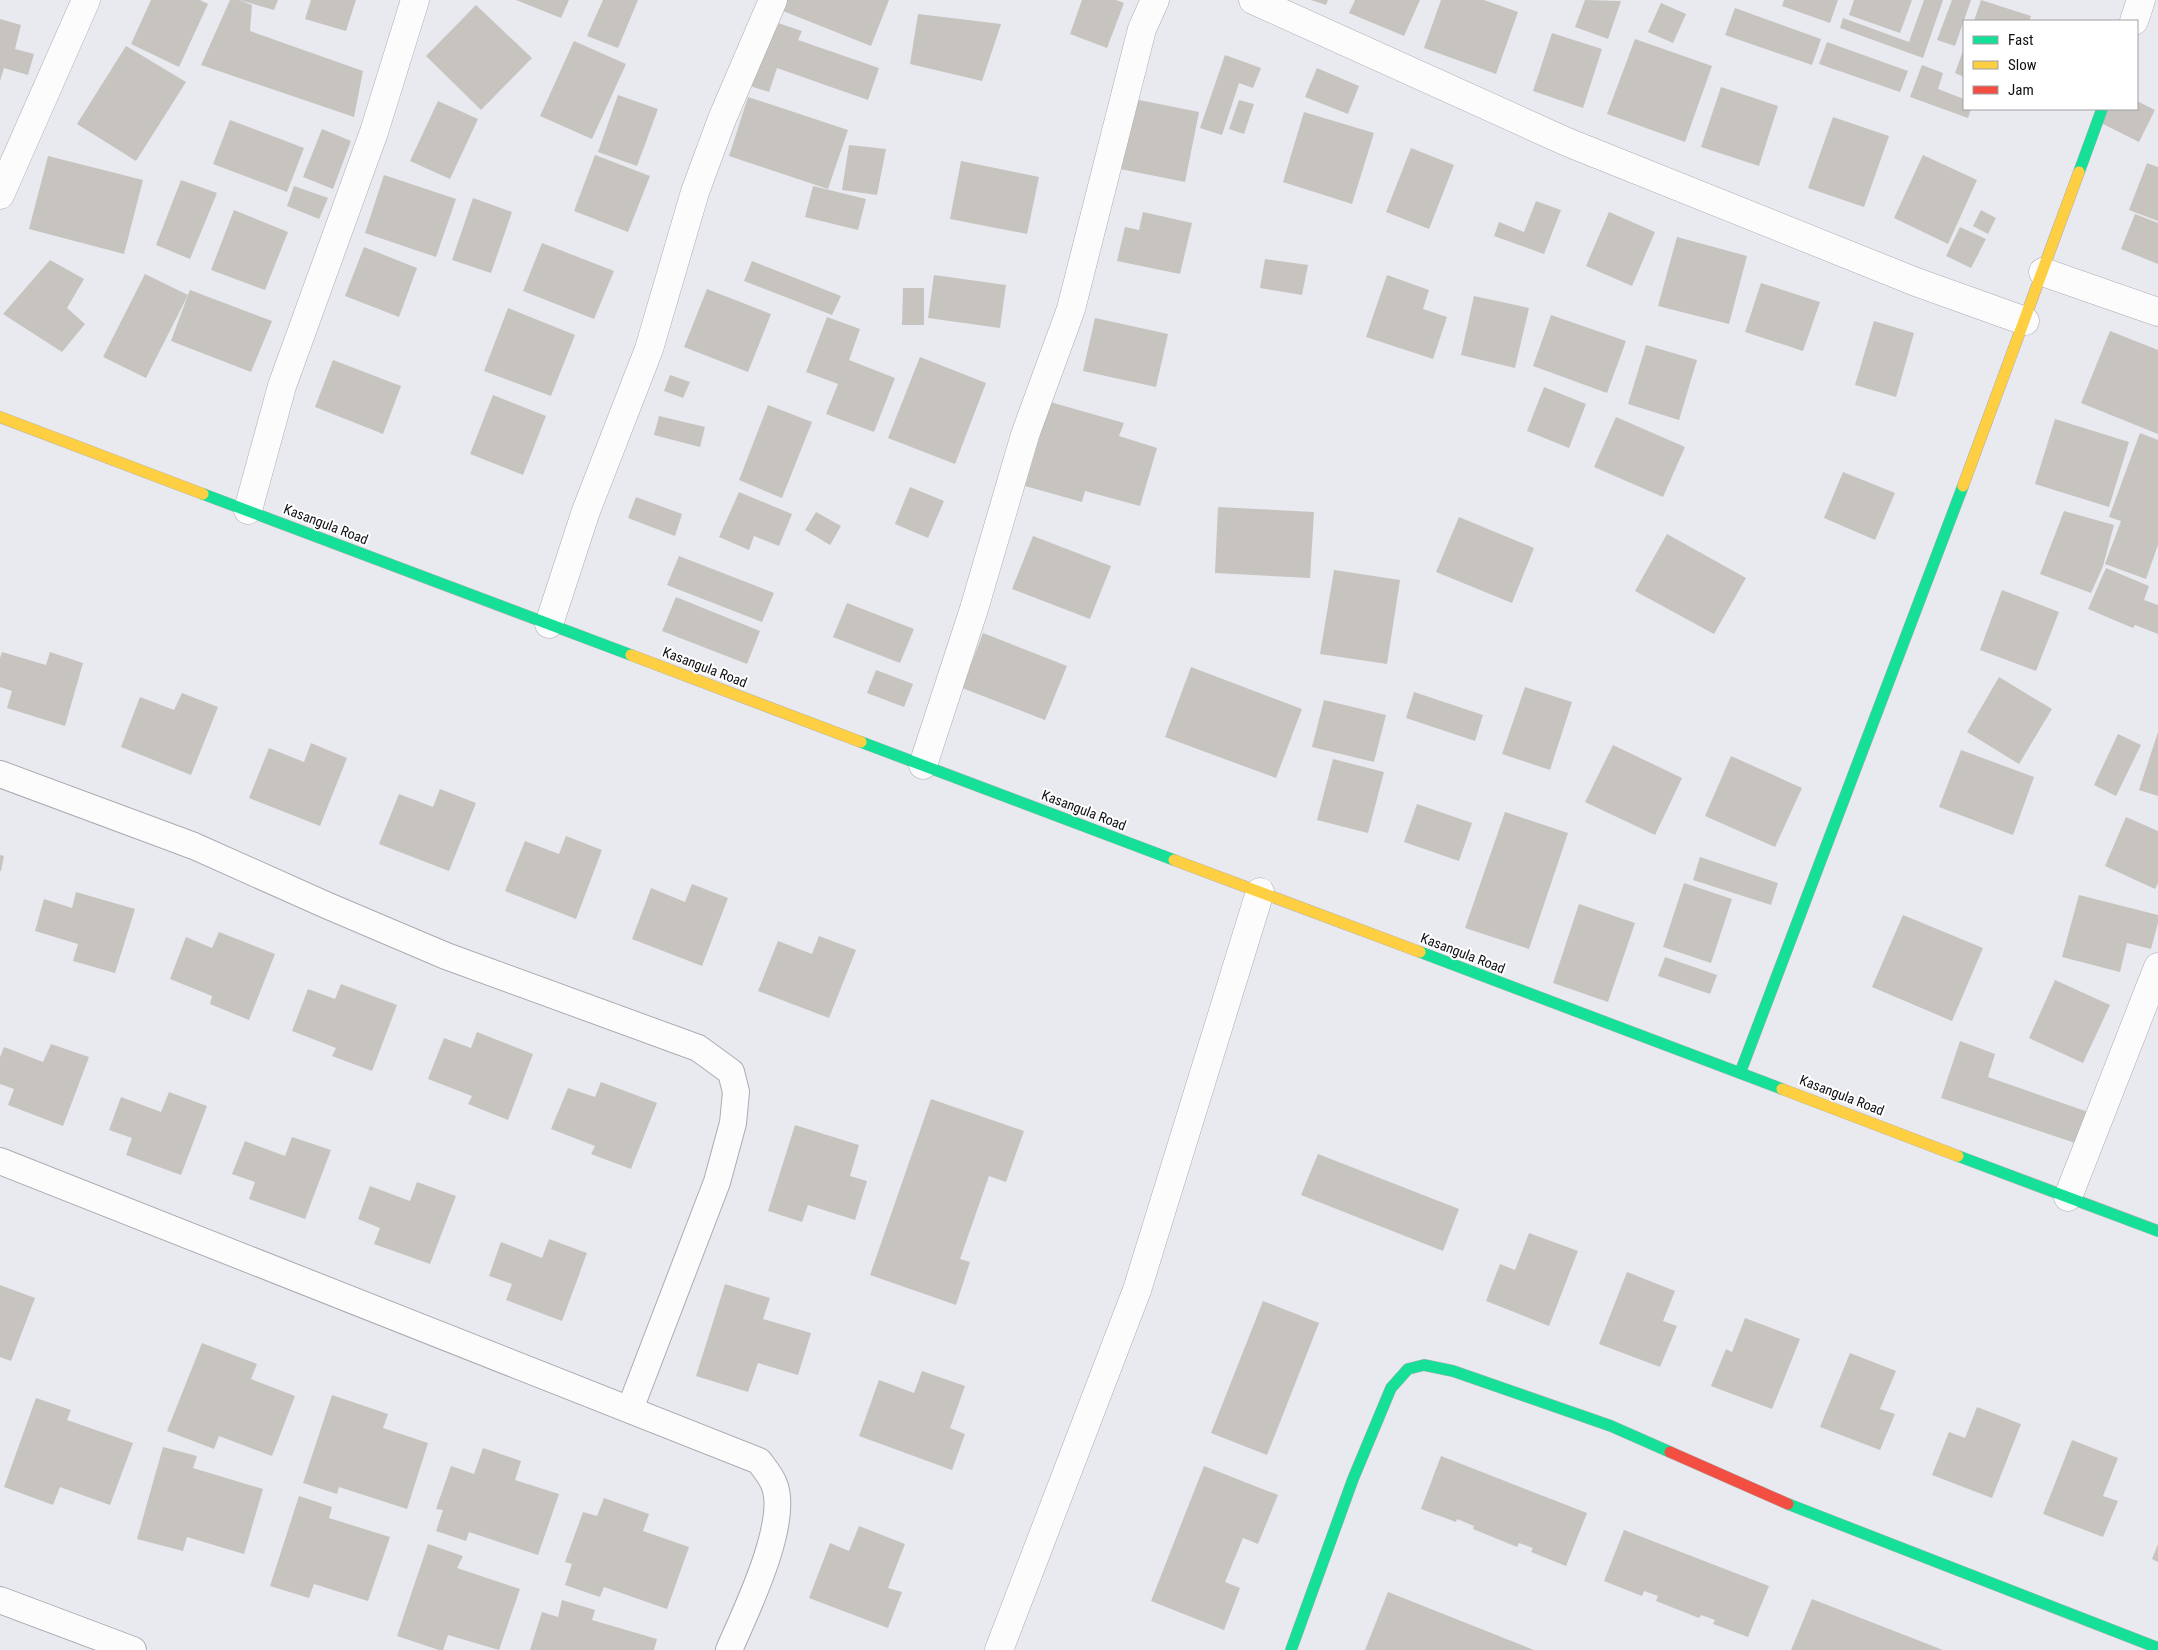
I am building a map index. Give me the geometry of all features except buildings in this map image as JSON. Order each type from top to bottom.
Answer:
[{"type":"main road","points":[[1740,1073],[2025,321],[2102,110]]},
{"type":"main road","name":"Kasangula Road","points":[[0,417],[2158,1230]]},
{"type":"main road","points":[[1291,1650],[1353,1479],[1391,1388],[1408,1369],[1424,1366],[1453,1371],[1611,1426],[1768,1496],[2158,1648]]},
{"type":"street","points":[[0,196],[86,0]]},
{"type":"street","points":[[248,510],[282,386],[374,132],[415,0]]},
{"type":"street","points":[[549,624],[586,511],[649,349],[695,192],[722,119],[773,0]]},
{"type":"street","points":[[923,765],[974,609],[1026,436],[1071,309],[1142,29],[1155,0]]},
{"type":"street","points":[[1252,0],[1567,142],[1916,282],[2025,321]]},
{"type":"street","points":[[2134,20],[2141,0]]},
{"type":"street","points":[[2043,272],[2158,312]]},
{"type":"street","points":[[999,1650],[1137,1290],[1260,892]]},
{"type":"street","points":[[2068,1197],[2158,967]]},
{"type":"lane","points":[[0,774],[194,846],[446,956],[698,1048],[731,1072],[736,1092],[733,1123],[717,1182],[630,1409]]},
{"type":"lane","points":[[0,1161],[759,1461],[774,1484],[777,1509],[766,1560],[729,1650]]},
{"type":"lane","points":[[0,1600],[133,1650]]},
{"type":"traffic: fast","points":[[2079,172],[2102,110]]},
{"type":"traffic: fast","points":[[1740,1073],[1963,486]]},
{"type":"traffic: fast","points":[[203,494],[631,655]]},
{"type":"traffic: fast","points":[[861,742],[1174,860]]},
{"type":"traffic: fast","points":[[1420,952],[1782,1089]]},
{"type":"traffic: fast","points":[[1958,1156],[2158,1231]]},
{"type":"traffic: fast","points":[[1291,1650],[1353,1479],[1391,1388],[1408,1369],[1424,1365],[1453,1371],[1611,1426],[1670,1452]]},
{"type":"traffic: fast","points":[[1788,1504],[2158,1648]]},
{"type":"traffic: slow","points":[[1963,486],[2079,172]]},
{"type":"traffic: slow","points":[[0,417],[203,494]]},
{"type":"traffic: slow","points":[[631,655],[861,742]]},
{"type":"traffic: slow","points":[[1174,860],[1420,952]]},
{"type":"traffic: slow","points":[[1782,1089],[1958,1156]]},
{"type":"traffic: jam","points":[[1670,1452],[1788,1504]]}]
